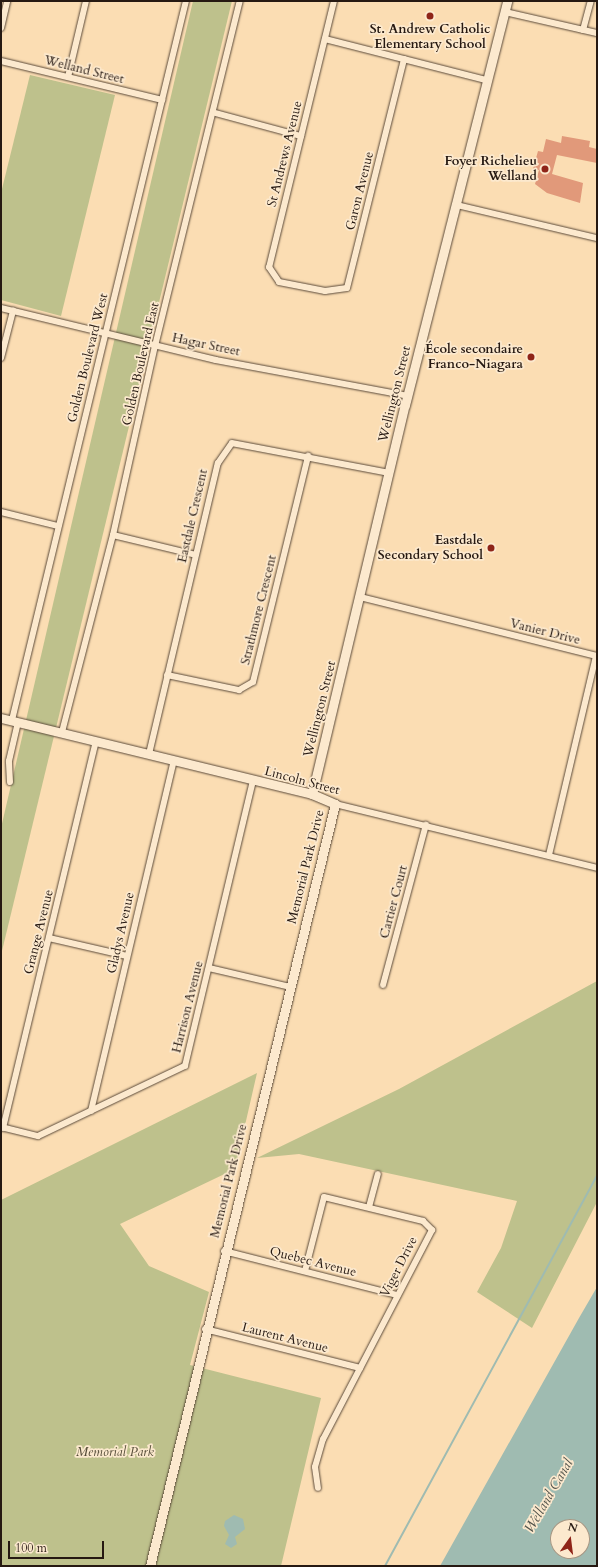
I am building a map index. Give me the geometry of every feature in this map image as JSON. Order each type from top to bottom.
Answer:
[{"type":"main road","name":"Wellington Street","points":[[312,794],[389,473],[457,205],[486,80],[507,1]]},
{"type":"main road","name":"Lincoln Street","points":[[1,718],[62,732],[253,781],[312,794],[335,804]]},
{"type":"main road","name":"Memorial Park Drive","points":[[150,1566],[205,1329],[335,804]]},
{"type":"street","points":[[1,28],[7,1]]},
{"type":"street","points":[[68,77],[86,1]]},
{"type":"street","name":"Golden Boulevard West","points":[[10,782],[9,761],[15,721],[58,526],[186,1]]},
{"type":"street","name":"Golden Boulevard East","points":[[62,732],[113,535],[156,346],[215,113],[240,1]]},
{"type":"street","name":"St Andrews Avenue","points":[[306,287],[279,282],[269,268],[334,1]]},
{"type":"street","points":[[583,30],[591,1]]},
{"type":"street","points":[[504,12],[597,33]]},
{"type":"street","points":[[325,39],[486,80]]},
{"type":"street","name":"Garon Avenue","points":[[306,287],[325,291],[347,288],[404,58]]},
{"type":"street","name":"Welland Street","points":[[1,61],[162,100]]},
{"type":"street","points":[[215,113],[301,136]]},
{"type":"street","points":[[457,205],[597,238]]},
{"type":"street","name":"Hagar Street","points":[[1,308],[156,346],[408,396]]},
{"type":"street","points":[[1,358],[13,311]]},
{"type":"street","name":"Eastdale Crescent","points":[[149,754],[218,462],[232,443],[308,456],[389,473]]},
{"type":"street","name":"Strathmore Crescent","points":[[167,675],[239,690],[253,682],[308,456]]},
{"type":"street","points":[[1,512],[58,526]]},
{"type":"street","points":[[113,535],[196,554]]},
{"type":"street","name":"Vanier Drive","points":[[360,597],[597,657],[549,855]]},
{"type":"street","name":"Grange Avenue","points":[[2,1128],[96,741]]},
{"type":"street","name":"Gladys Avenue","points":[[91,1111],[126,956],[174,761]]},
{"type":"street","name":"Harrison Avenue","points":[[2,1128],[38,1136],[184,1066],[209,968],[253,781]]},
{"type":"street","name":"Lincoln Street","points":[[335,804],[549,855],[597,868]]},
{"type":"street","name":"Cartier Court","points":[[383,985],[426,825]]},
{"type":"street","points":[[49,938],[126,956]]},
{"type":"street","points":[[209,968],[290,987]]},
{"type":"street","points":[[369,1207],[378,1174]]},
{"type":"street","name":"Viger Drive","points":[[305,1271],[324,1197],[423,1221],[432,1230],[320,1446],[315,1467],[318,1488]]},
{"type":"street","name":"Quebec Avenue","points":[[224,1251],[397,1295]]},
{"type":"street","name":"Laurent Avenue","points":[[205,1329],[360,1368]]},
{"type":"green space","points":[[193,1],[232,1],[1,955],[1,828]]},
{"type":"green space","points":[[30,75],[115,95],[61,316],[1,300],[1,193]]},
{"type":"green space","points":[[597,981],[597,1202],[532,1328],[477,1292],[501,1248],[517,1201],[299,1154],[257,1158],[399,1089]]},
{"type":"green space","name":"Memorial Park","points":[[257,1073],[235,1169],[120,1224],[149,1266],[209,1292],[190,1365],[321,1398],[281,1566],[1,1566],[1,1200]]},
{"type":"water","name":"Welland Canal","points":[[597,1287],[597,1566],[440,1566],[579,1318]]},
{"type":"water","points":[[234,1515],[243,1519],[245,1529],[235,1537],[237,1544],[231,1548],[225,1544],[229,1535],[224,1526],[225,1521]]},
{"type":"building","name":"Foyer Richelieu Welland","points":[[562,136],[590,141],[589,147],[597,149],[597,163],[557,155],[552,174],[583,183],[580,203],[547,193],[535,184],[539,170],[533,169],[538,151],[543,152],[546,139],[561,143]]},
{"type":"waterway","points":[[385,1566],[597,1175]]},
{"type":"place","name":"St. Andrew Catholic Elementary School","points":[[430,16]]},
{"type":"place","name":"Foyer Richelieu Welland","points":[[545,169]]},
{"type":"place","name":"École secondaire Franco-Niagara","points":[[531,357]]},
{"type":"place","name":"Eastdale Secondary School","points":[[491,548]]}]
